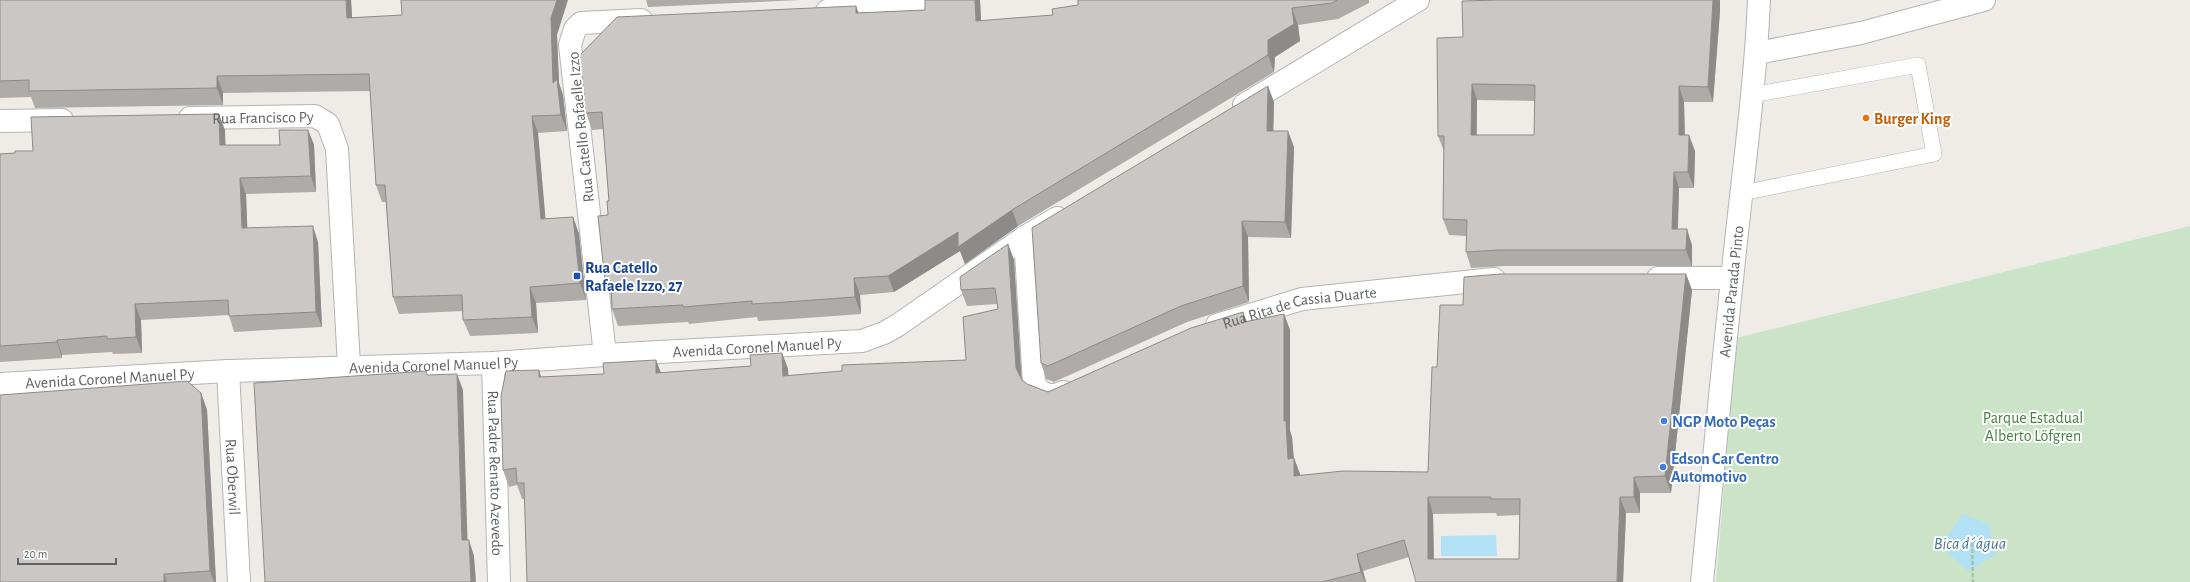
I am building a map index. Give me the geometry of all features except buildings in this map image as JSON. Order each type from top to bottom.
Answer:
[{"type":"street","points":[[804,12],[875,9],[966,0]]},
{"type":"street","points":[[1228,115],[1418,0]]},
{"type":"street","name":"Avenida Parada Pinto","points":[[1702,582],[1732,278],[1757,53],[1759,0]]},
{"type":"street","points":[[1757,53],[1861,33],[1984,0]]},
{"type":"street","name":"Rua Catello Rafaelle Izzo","points":[[605,354],[570,45],[575,29],[581,23],[661,19]]},
{"type":"street","name":"Rua Francisco Py","points":[[173,118],[315,116],[328,124],[337,149],[349,366]]},
{"type":"street","points":[[0,121],[79,120]]},
{"type":"street","name":"Avenida Coronel Manuel Py","points":[[0,384],[228,371],[349,366],[492,363],[605,354],[862,341],[884,333],[898,325],[1025,237],[1072,209]]},
{"type":"street","points":[[1025,237],[1034,383],[1038,389],[1054,396],[1082,384]]},
{"type":"street","name":"Rua Rita de Cassia Duarte","points":[[1200,331],[1302,299],[1408,286],[1512,278]]},
{"type":"street","points":[[1638,278],[1732,278]]},
{"type":"street","name":"Rua Padre Renato Azevedo","points":[[492,363],[499,582]]},
{"type":"street","name":"Rua Oberwil","points":[[228,371],[239,582]]},
{"type":"lane","points":[[1742,193],[1934,154],[1918,65],[1752,95]]},
{"type":"path","points":[[1972,543],[1973,582]]},
{"type":"green space","name":"Parque Estadual Alberto Löfgren","points":[[2190,226],[2190,582],[1716,582],[1736,338]]},
{"type":"water","name":"Bica d´água","points":[[1962,514],[1989,524],[1996,555],[1968,571],[1941,546]]},
{"type":"water","points":[[1496,535],[1497,556],[1441,556],[1441,536]]},
{"type":"place","name":"Burger King","points":[[1866,118]]},
{"type":"place","name":"Rua Catello Rafaele Izzo, 27","points":[[577,276]]},
{"type":"place","name":"NGP Moto Peças","points":[[1664,421]]},
{"type":"place","name":"Edson Car Centro Automotivo","points":[[1663,467]]}]
